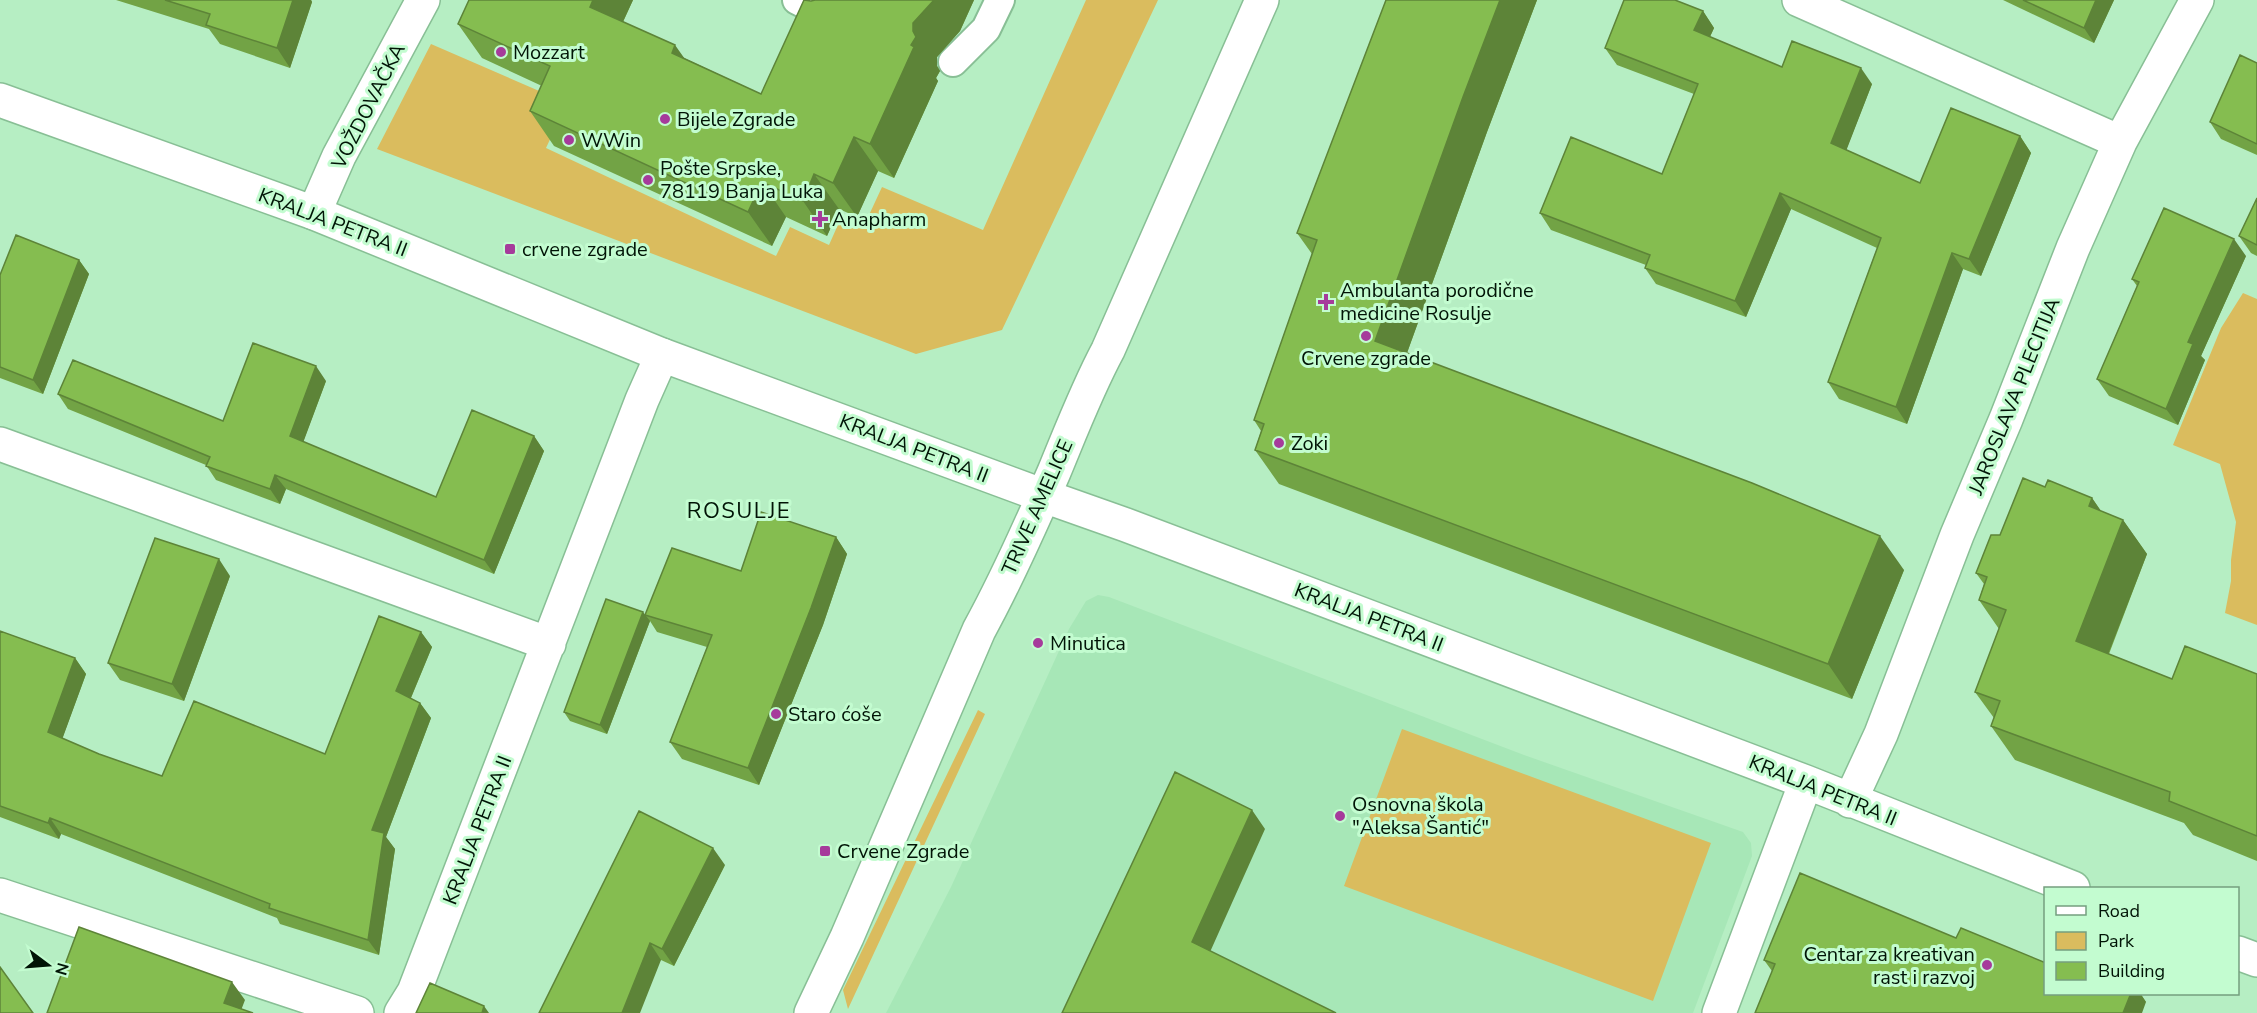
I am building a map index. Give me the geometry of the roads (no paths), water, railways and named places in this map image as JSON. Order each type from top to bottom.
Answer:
[{"type":"street","name":"VOŽDOVAČKA","points":[[314,213],[339,156],[423,0]]},
{"type":"street","name":"TRIVE AMELICE","points":[[811,1013],[847,937],[979,630],[1044,496],[1094,375],[1113,339],[1262,0]]},
{"type":"street","points":[[1799,0],[2120,142]]},
{"type":"street","name":"JAROSLAVA PLECITIJA","points":[[1850,801],[1881,734],[1957,536],[2073,248],[2120,142],[2197,0]]},
{"type":"street","name":"KRALJA PETRA II","points":[[0,100],[314,213],[662,355],[1126,525],[1806,782],[2070,887]]},
{"type":"street","name":"KRALJA PETRA II","points":[[401,1013],[414,992],[642,400],[662,355]]},
{"type":"street","points":[[0,444],[549,644]]},
{"type":"street","points":[[1719,1013],[1806,782]]},
{"type":"street","points":[[0,895],[357,1013]]},
{"type":"street","points":[[2239,953],[2257,960]]},
{"type":"lane","points":[[796,0],[835,19]]},
{"type":"lane","points":[[953,62],[986,29],[1000,0]]},
{"type":"place","name":"Mozzart","points":[[501,52]]},
{"type":"place","name":"Bijele Zgrade","points":[[665,119]]},
{"type":"place","name":"WWin","points":[[569,140]]},
{"type":"place","name":"Pošte Srpske, 78119 Banja Luka","points":[[648,180]]},
{"type":"place","name":"Anapharm","points":[[820,219]]},
{"type":"place","name":"crvene zgrade","points":[[510,249]]},
{"type":"place","name":"Ambulanta porodične medicine Rosulje","points":[[1326,302]]},
{"type":"place","name":"Crvene zgrade","points":[[1366,336]]},
{"type":"place","name":"Zoki","points":[[1279,443]]},
{"type":"place","name":"Minutica","points":[[1038,643]]},
{"type":"place","name":"Staro ćoše","points":[[776,714]]},
{"type":"place","name":"Osnovna škola \"Aleksa Šantić\"","points":[[1340,816]]},
{"type":"place","name":"Crvene Zgrade","points":[[825,851]]},
{"type":"place","name":"Centar za kreativan rast i razvoj","points":[[1987,965]]},
{"type":"district","name":"ROSULJE","points":[[739,510]]}]
